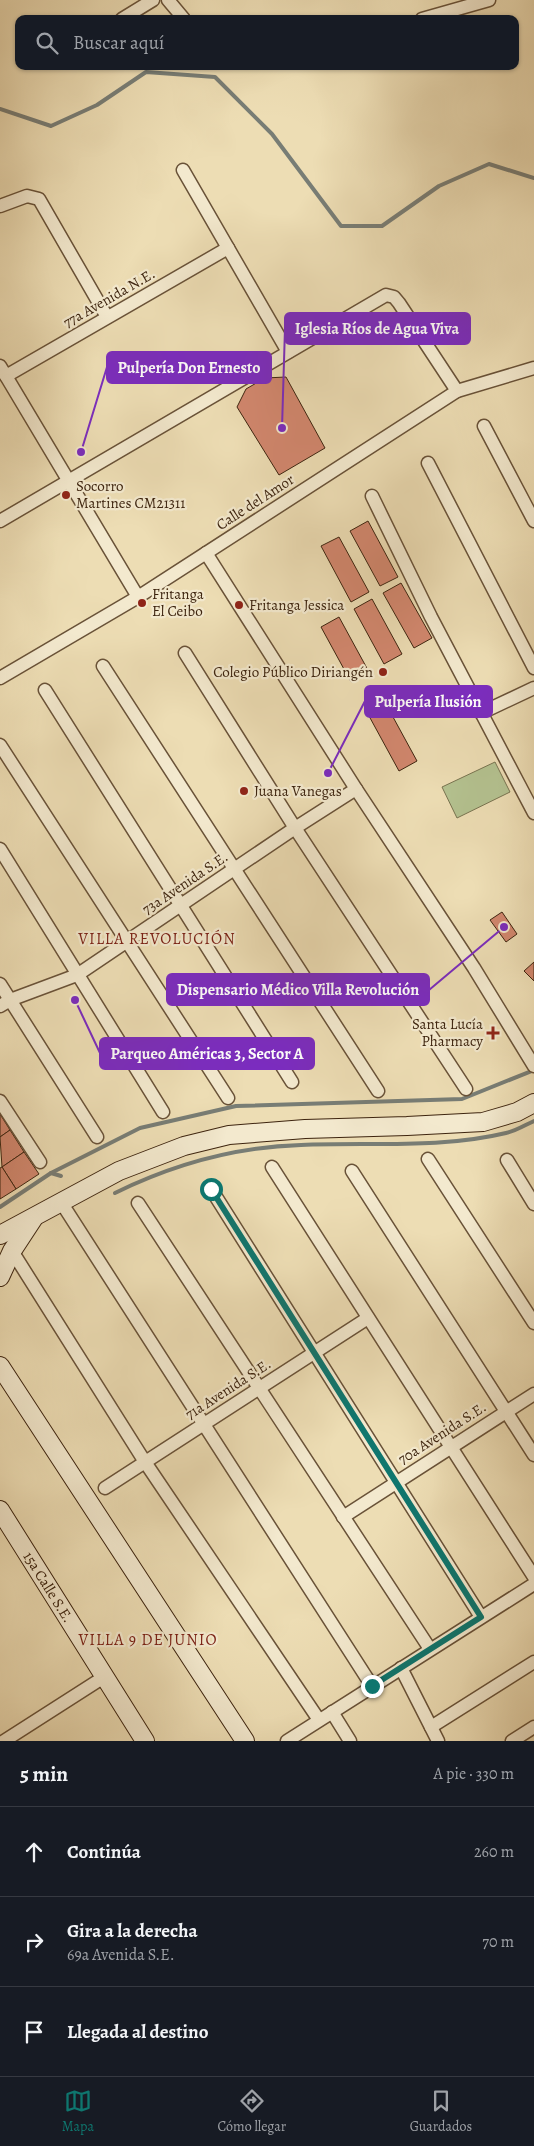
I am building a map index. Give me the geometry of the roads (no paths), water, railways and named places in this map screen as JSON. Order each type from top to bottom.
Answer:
[{"type":"street","points":[[129,15],[153,0]]},
{"type":"street","points":[[168,0],[181,15]]},
{"type":"street","points":[[436,15],[489,0]]},
{"type":"street","points":[[183,170],[288,352]]},
{"type":"street","points":[[0,206],[27,196],[39,199],[107,317]]},
{"type":"street","name":"77a Avenida N.E.","points":[[3,371],[107,317],[228,248]]},
{"type":"street","points":[[0,521],[386,295],[394,297],[457,391]]},
{"type":"street","name":"Calle del Amor","points":[[0,678],[138,597],[457,391],[534,368]]},
{"type":"street","points":[[3,371],[138,597]]},
{"type":"street","points":[[484,426],[534,522]]},
{"type":"street","points":[[428,463],[534,668]]},
{"type":"street","points":[[372,496],[431,617],[534,813]]},
{"type":"street","points":[[206,553],[356,789],[474,968],[534,1066]]},
{"type":"street","points":[[186,653],[295,828],[466,1090]]},
{"type":"street","points":[[104,666],[378,1091]]},
{"type":"street","points":[[481,714],[534,688]]},
{"type":"street","points":[[46,690],[292,1082]]},
{"type":"street","points":[[0,745],[228,1098]]},
{"type":"street","name":"73a Avenida S.E.","points":[[5,1003],[77,975],[356,789]]},
{"type":"street","points":[[0,849],[163,1112]]},
{"type":"street","points":[[0,984],[5,1003],[97,1137]]},
{"type":"street","points":[[0,1101],[40,1162]]},
{"type":"street","points":[[0,1236],[120,1170],[184,1146],[229,1135],[305,1129],[483,1122],[517,1112],[534,1103]]},
{"type":"street","points":[[428,1159],[534,1322]]},
{"type":"street","points":[[507,1160],[534,1204]]},
{"type":"street","points":[[272,1167],[534,1577]]},
{"type":"street","points":[[352,1171],[534,1455]]},
{"type":"street","points":[[211,1189],[481,1617]]},
{"type":"street","points":[[61,1202],[372,1686]]},
{"type":"street","points":[[138,1203],[430,1649]]},
{"type":"street","points":[[0,1277],[12,1251],[35,1216]]},
{"type":"street","points":[[12,1251],[145,1462],[319,1720]]},
{"type":"street","name":"71a Avenida S.E.","points":[[105,1488],[368,1318]]},
{"type":"street","points":[[0,1366],[245,1741]]},
{"type":"street","name":"70a Avenida S.E.","points":[[343,1517],[534,1394]]},
{"type":"street","name":"15a Calle S.E.","points":[[0,1510],[145,1741]]},
{"type":"street","points":[[286,1741],[534,1584]]},
{"type":"street","points":[[430,1727],[534,1662]]},
{"type":"street","points":[[401,1668],[438,1741]]},
{"type":"street","points":[[4,1741],[104,1677]]},
{"type":"street","points":[[332,1712],[350,1741]]},
{"type":"street","points":[[512,1741],[534,1727]]},
{"type":"waterway","points":[[0,109],[51,126],[97,105],[146,72],[215,77],[272,134],[341,226],[382,226],[439,186],[489,164],[534,178]]},
{"type":"waterway","points":[[0,1207],[51,1173],[140,1128],[236,1106],[462,1099],[534,1070]]},
{"type":"waterway","points":[[115,1193],[182,1166],[229,1153],[252,1149],[301,1145],[404,1144],[456,1141],[510,1132],[534,1121]]},
{"type":"waterway","points":[[51,1173],[61,1176]]},
{"type":"place","name":"Iglesia Ríos de Agua Viva","points":[[282,428]]},
{"type":"place","name":"Pulpería Don Ernesto","points":[[81,452]]},
{"type":"place","name":"Socorro Martines CM21311","points":[[66,495]]},
{"type":"place","name":"Fritanga El Ceibo","points":[[142,603]]},
{"type":"place","name":"Fritanga Jessica","points":[[239,605]]},
{"type":"place","name":"Colegio Público Diriangén","points":[[383,672]]},
{"type":"place","name":"Pulpería Ilusión","points":[[328,773]]},
{"type":"place","name":"Juana Vanegas","points":[[244,791]]},
{"type":"place","name":"Dispensario Médico Villa Revolución","points":[[504,927]]},
{"type":"place","name":"Parqueo Américas 3, Sector A","points":[[75,1000]]},
{"type":"place","name":"Santa Lucía Pharmacy","points":[[493,1033]]},
{"type":"district","name":"VILLA REVOLUCIÓN","points":[[157,938]]},
{"type":"district","name":"VILLA 9 DE JUNIO","points":[[148,1639]]}]
